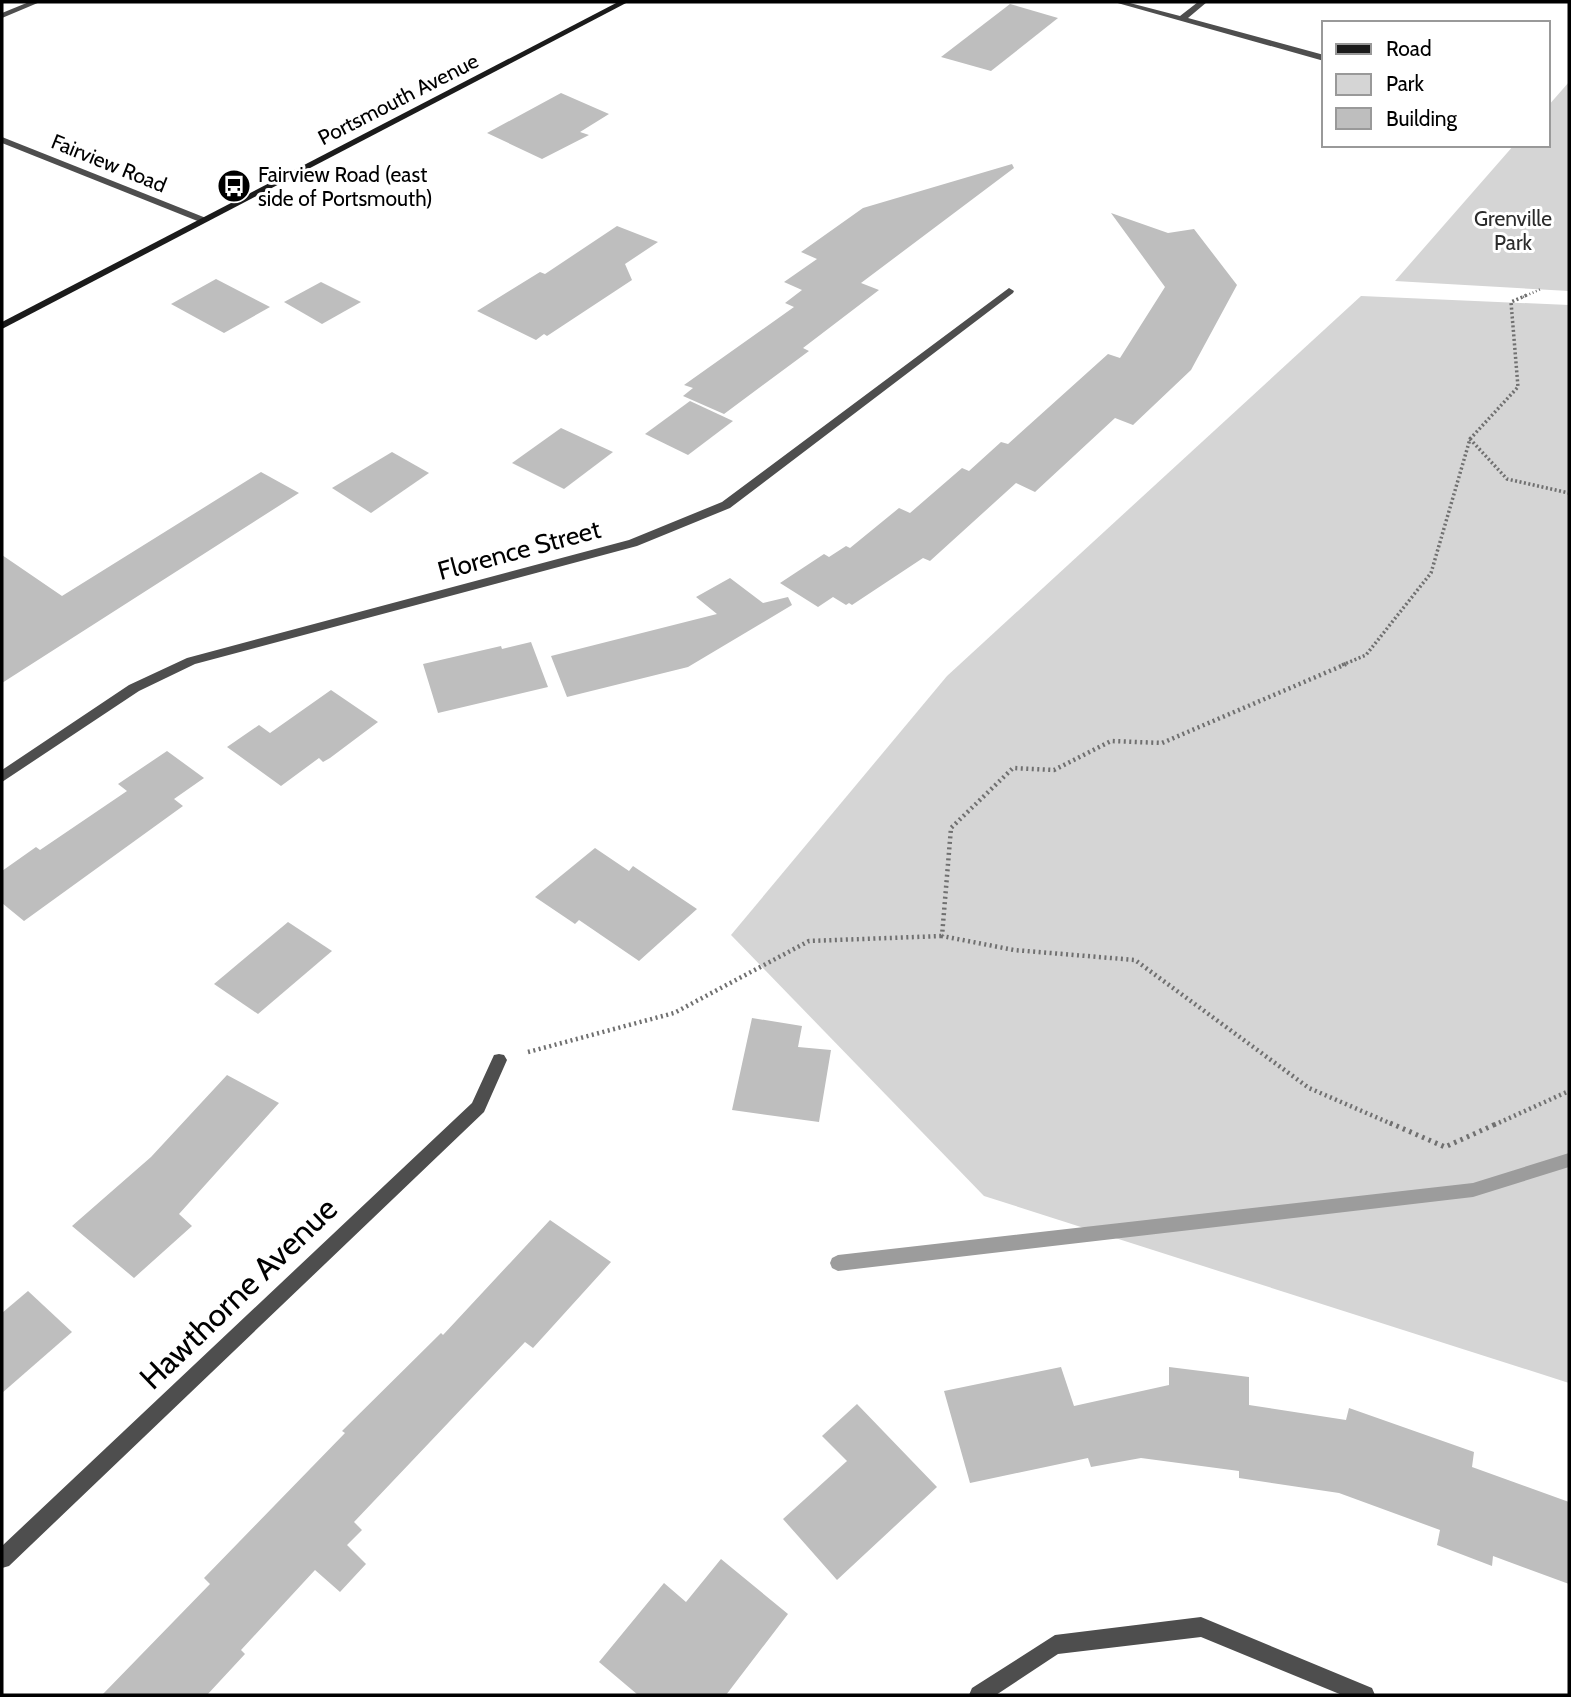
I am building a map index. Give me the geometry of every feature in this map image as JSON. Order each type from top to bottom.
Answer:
[{"type":"main road","name":"Portsmouth Avenue","points":[[2,326],[624,2]]},
{"type":"street","points":[[2,16],[36,2]]},
{"type":"street","points":[[1118,2],[1322,57]]},
{"type":"street","points":[[1182,19],[1203,2]]},
{"type":"street","name":"Fairview Road","points":[[2,140],[203,220]]},
{"type":"street","name":"Florence Street","points":[[2,777],[134,688],[191,661],[633,543],[726,505],[1009,291]]},
{"type":"street","name":"Hawthorne Avenue","points":[[2,1559],[478,1107],[499,1060]]},
{"type":"street","points":[[978,1695],[1055,1645],[1201,1627],[1365,1695]]},
{"type":"path","points":[[942,936],[951,828],[1013,768],[1054,770],[1111,741],[1162,743],[1366,655],[1431,573],[1470,439],[1518,387],[1511,302],[1541,289]]},
{"type":"path","points":[[1470,439],[1507,479],[1569,493]]},
{"type":"path","points":[[499,1060],[674,1013],[809,941],[942,936],[1013,950],[1136,960],[1309,1087],[1445,1147],[1569,1091]]},
{"type":"green space","name":"Grenville Park","points":[[1569,82],[1569,291],[1395,281],[1512,147],[1550,147],[1550,104]]},
{"type":"green space","points":[[1361,296],[1569,305],[1569,1383],[984,1196],[731,935],[947,676]]},
{"type":"building","points":[[1010,4],[1058,18],[991,71],[941,57]]},
{"type":"building","points":[[561,93],[609,114],[580,132],[589,135],[542,159],[487,133]]},
{"type":"building","points":[[1012,164],[1014,168],[861,283],[879,290],[803,348],[809,351],[724,414],[683,396],[693,388],[684,385],[794,307],[785,303],[802,290],[784,282],[817,259],[801,252],[863,208]]},
{"type":"building","points":[[1111,213],[1168,233],[1194,229],[1237,285],[1191,370],[1133,425],[1115,418],[1035,492],[1016,483],[930,561],[923,558],[852,605],[846,605],[833,597],[818,607],[780,583],[824,554],[829,557],[846,546],[850,548],[899,508],[910,513],[962,468],[969,471],[1001,442],[1008,444],[1108,354],[1120,358],[1165,287]]},
{"type":"building","points":[[617,226],[658,242],[625,264],[632,280],[547,336],[544,334],[536,340],[477,311],[540,272],[545,274]]},
{"type":"building","points":[[216,279],[270,307],[224,333],[171,304]]},
{"type":"building","points":[[321,282],[361,302],[322,324],[284,302]]},
{"type":"building","points":[[690,401],[733,421],[688,455],[645,434]]},
{"type":"building","points":[[561,428],[613,452],[564,489],[512,463]]},
{"type":"building","points":[[392,452],[429,473],[371,513],[332,488]]},
{"type":"building","points":[[261,472],[299,493],[2,683],[2,555],[62,596]]},
{"type":"building","points":[[730,578],[763,603],[788,597],[792,605],[688,667],[567,697],[551,656],[717,614],[696,597]]},
{"type":"building","points":[[531,642],[548,687],[438,713],[423,664]]},
{"type":"building","points":[[331,690],[378,722],[330,758],[323,762],[319,758],[281,786],[227,747],[259,725],[270,733]]},
{"type":"building","points":[[167,751],[204,778],[174,799],[183,806],[24,921],[2,903],[2,871],[36,847],[40,850],[127,791],[118,784]]},
{"type":"building","points":[[595,848],[629,871],[633,866],[697,909],[639,961],[579,920],[575,924],[535,897]]},
{"type":"building","points":[[288,922],[332,951],[258,1014],[214,984]]},
{"type":"building","points":[[752,1018],[802,1026],[798,1047],[831,1050],[819,1122],[732,1110]]},
{"type":"building","points":[[227,1075],[279,1103],[179,1214],[192,1226],[134,1278],[72,1226],[151,1157]]},
{"type":"building","points":[[550,1220],[611,1262],[533,1348],[525,1342],[354,1522],[362,1530],[347,1545],[366,1564],[340,1592],[315,1570],[241,1650],[245,1654],[207,1695],[102,1695],[210,1584],[204,1578],[345,1433],[342,1431],[441,1333],[443,1335]]},
{"type":"building","points":[[28,1291],[72,1332],[2,1393],[2,1313]]},
{"type":"building","points":[[1061,1367],[1074,1406],[1169,1385],[1169,1367],[1249,1377],[1249,1405],[1346,1420],[1349,1408],[1474,1452],[1472,1467],[1569,1502],[1569,1584],[1493,1556],[1492,1566],[1437,1545],[1440,1530],[1339,1493],[1239,1478],[1239,1471],[1141,1458],[1091,1467],[1088,1458],[970,1483],[944,1391]]},
{"type":"building","points":[[857,1404],[937,1487],[837,1580],[783,1519],[847,1461],[822,1436]]},
{"type":"building","points":[[721,1559],[788,1614],[726,1695],[638,1695],[599,1662],[664,1583],[686,1602]]},
{"type":"waterway","points":[[838,1263],[1473,1190],[1569,1160]]},
{"type":"place","name":"Fairview Road (east side of Portsmouth)","points":[[234,186]]}]
